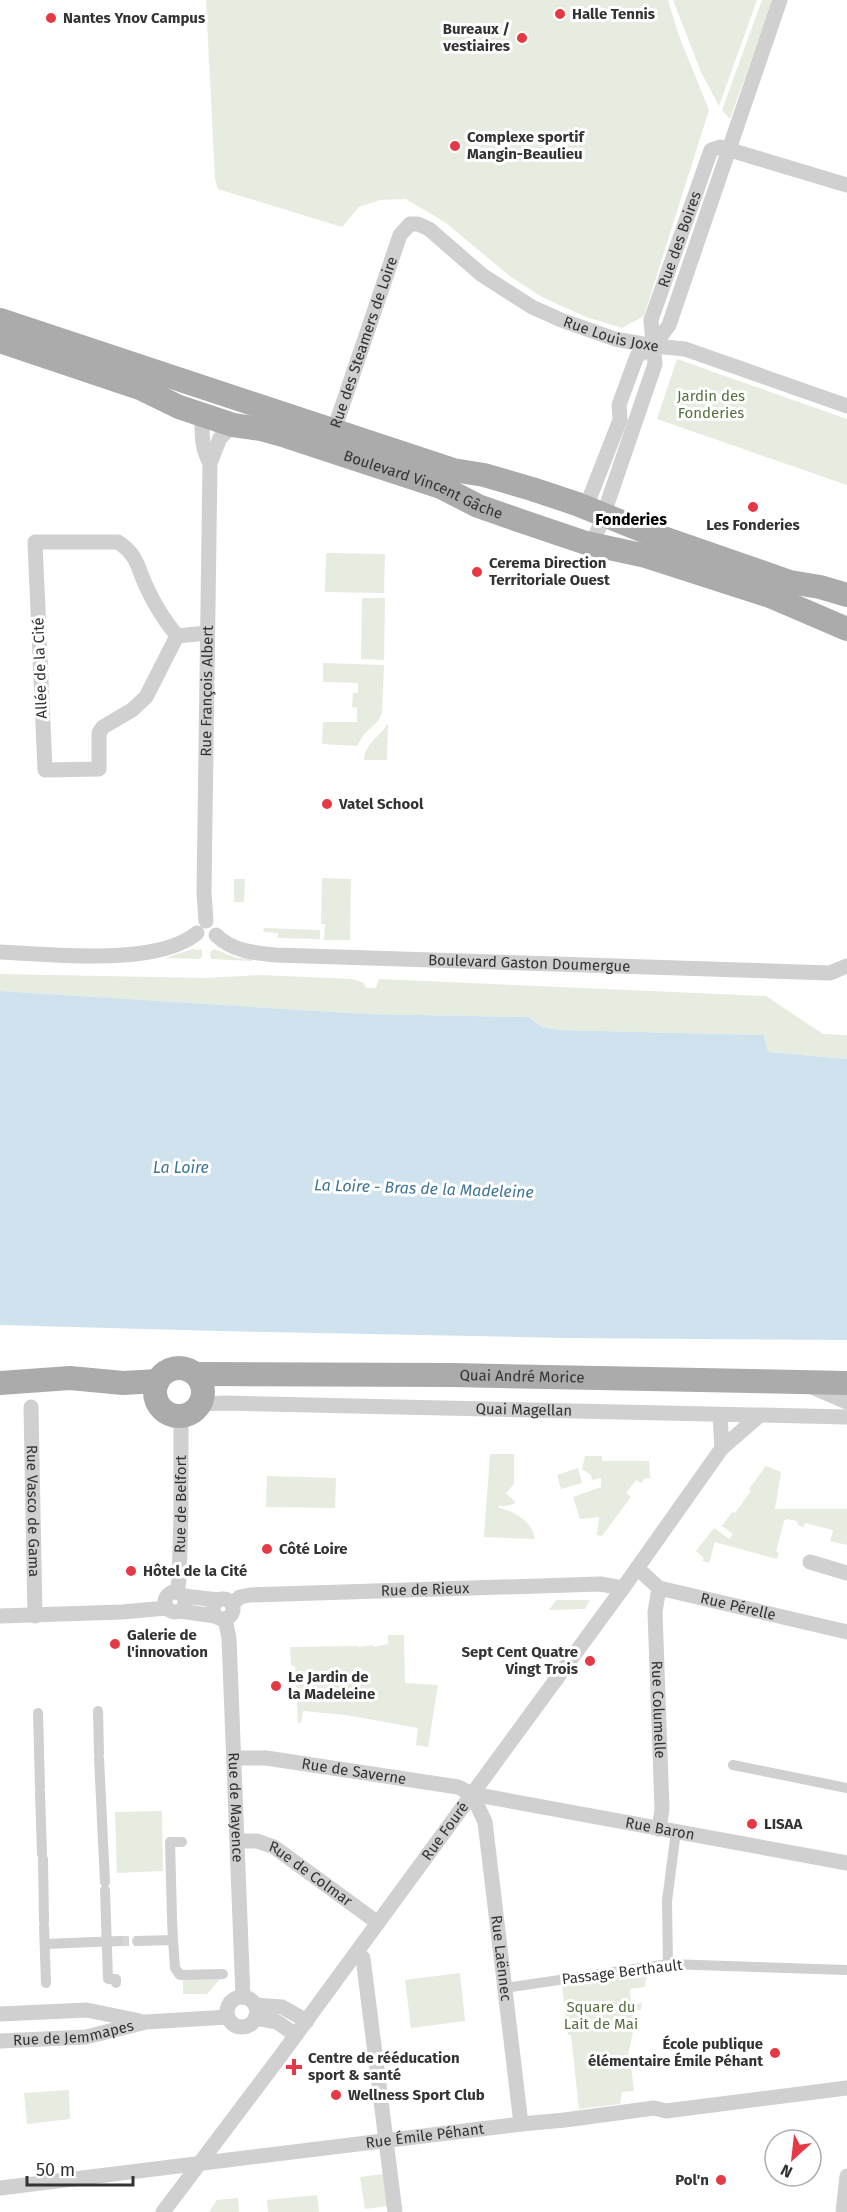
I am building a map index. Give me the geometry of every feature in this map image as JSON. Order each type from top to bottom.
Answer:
[{"type":"main road","name":"Boulevard Vincent Gâche","points":[[1,337],[331,440],[453,470],[492,477],[595,511],[649,534],[790,582],[847,595]]},
{"type":"main road","name":"Boulevard Vincent Gâche","points":[[1,337],[134,385],[179,407],[233,425],[331,440],[441,487],[478,506],[591,544],[646,556],[697,572],[801,608],[847,628]]},
{"type":"main road","points":[[176,1368],[189,1370],[196,1374],[203,1391],[191,1409],[168,1412],[158,1391],[164,1373],[176,1368]]},
{"type":"main road","name":"Quai André Morice","points":[[196,1374],[452,1375],[847,1383]]},
{"type":"main road","points":[[0,1383],[70,1378],[123,1383],[158,1391]]},
{"type":"street","points":[[780,0],[729,150],[847,185]]},
{"type":"street","name":"Rue des Boires","points":[[595,511],[636,419],[655,364],[651,320],[707,159],[711,150],[720,147],[729,150]]},
{"type":"street","name":"Rue Louis Joxe","points":[[400,235],[410,224],[418,224],[429,230],[482,275],[532,307],[615,339],[685,349],[847,406]]},
{"type":"street","name":"Rue des Steamers de Loire","points":[[331,440],[400,235]]},
{"type":"street","name":"Rue des Boires","points":[[591,544],[595,511],[620,420],[619,405],[637,356],[654,346]]},
{"type":"street","name":"Rue François Albert","points":[[202,415],[203,451],[210,463]]},
{"type":"street","points":[[620,420],[636,419]]},
{"type":"street","name":"Rue François Albert","points":[[201,927],[204,892],[210,463],[220,438],[233,425]]},
{"type":"street","name":"Allée de la Cité","points":[[35,542],[118,542],[129,550],[138,563],[146,586],[158,609],[177,636],[146,697],[132,710],[103,727],[99,733],[99,769],[45,770],[35,542]]},
{"type":"street","points":[[177,636],[207,633]]},
{"type":"street","points":[[0,952],[117,956],[176,946],[189,940],[201,927]]},
{"type":"street","name":"Boulevard Gaston Doumergue","points":[[201,927],[200,939],[205,942],[212,940],[216,935],[240,950],[276,955],[813,973],[830,973],[847,966]]},
{"type":"street","points":[[802,1382],[847,1402]]},
{"type":"street","name":"Quai Magellan","points":[[191,1409],[236,1403],[847,1417]]},
{"type":"street","name":"Rue Vasco de Gama","points":[[29,1616],[31,1407]]},
{"type":"street","name":"Rue de Belfort","points":[[180,1594],[181,1526],[191,1409]]},
{"type":"street","points":[[720,1415],[722,1448]]},
{"type":"street","name":"Rue Fouré","points":[[163,2212],[357,1953],[722,1448],[760,1415]]},
{"type":"street","points":[[810,1562],[847,1573]]},
{"type":"street","name":"Rue Pérelle","points":[[637,1568],[659,1588],[847,1632]]},
{"type":"street","name":"Rue de Rieux","points":[[180,1594],[225,1602],[250,1595],[600,1584],[623,1588]]},
{"type":"street","name":"Rue Columelle","points":[[659,1588],[655,1612],[662,1802],[659,1830]]},
{"type":"street","points":[[174,1610],[166,1598],[170,1594],[180,1594]]},
{"type":"street","name":"Rue de Mayence","points":[[225,1602],[213,1608],[220,1617],[229,1638],[238,1841],[251,2007]]},
{"type":"street","points":[[0,1616],[174,1610],[220,1617]]},
{"type":"street","points":[[0,1628],[29,1616]]},
{"type":"street","points":[[98,1711],[108,1979],[116,1979],[116,1983]]},
{"type":"street","points":[[38,1713],[46,1983]]},
{"type":"street","name":"Rue de Saverne","points":[[235,1758],[266,1758],[427,1782],[458,1787],[472,1794]]},
{"type":"street","points":[[733,1765],[847,1788]]},
{"type":"street","name":"Rue Baron","points":[[472,1794],[847,1863]]},
{"type":"street","name":"Rue Laënnec","points":[[472,1794],[485,1822],[521,2124]]},
{"type":"street","points":[[668,1964],[667,1901],[676,1831]]},
{"type":"street","name":"Rue de Colmar","points":[[238,1841],[257,1841],[274,1847],[378,1923]]},
{"type":"street","points":[[182,1842],[170,1842],[175,1968],[180,1975],[223,1974]]},
{"type":"street","points":[[137,1941],[173,1940]]},
{"type":"street","points":[[45,1944],[119,1941]]},
{"type":"street","points":[[357,1953],[363,1958],[395,2212]]},
{"type":"street","name":"Passage Berthault","points":[[506,1988],[668,1964],[847,1971]]},
{"type":"street","points":[[251,2007],[252,2023],[241,2027],[231,2022],[228,2016],[230,2003],[238,1997],[296,2035]]},
{"type":"street","points":[[251,2007],[282,2007],[307,2021]]},
{"type":"street","name":"Rue de Jemmapes","points":[[0,2014],[87,2010],[146,2022]]},
{"type":"street","name":"Rue de Jemmapes","points":[[0,2042],[86,2037],[146,2022],[228,2016]]},
{"type":"street","name":"Rue Émile Péhant","points":[[0,2188],[654,2108],[666,2111],[847,2088]]},
{"type":"street","points":[[843,2212],[847,2176]]},
{"type":"green space","name":"Complexe sportif Mangin-Beaulieu","points":[[206,0],[668,0],[679,36],[709,110],[644,316],[622,328],[586,317],[542,297],[511,277],[446,223],[406,199],[380,200],[359,207],[342,227],[218,189],[215,179]]},
{"type":"green space","points":[[673,0],[757,0],[719,106],[701,72]]},
{"type":"green space","points":[[762,0],[773,0],[730,119],[722,110]]},
{"type":"green space","name":"Jardin des Fonderies","points":[[677,359],[847,419],[847,485],[657,419]]},
{"type":"green space","points":[[326,553],[385,554],[384,593],[325,592]]},
{"type":"green space","points":[[362,598],[385,598],[384,660],[361,659]]},
{"type":"green space","points":[[323,663],[384,665],[382,713],[357,746],[322,744],[323,722],[357,722],[357,708],[352,707],[353,693],[358,693],[358,683],[323,682]]},
{"type":"green space","points":[[388,723],[387,760],[364,760],[367,749]]},
{"type":"green space","points":[[322,878],[351,879],[350,940],[324,940],[325,924],[321,924]]},
{"type":"green space","points":[[234,879],[245,879],[244,902],[234,902]]},
{"type":"green space","points":[[264,928],[320,930],[320,939],[278,938],[278,933],[263,932]]},
{"type":"green space","points":[[193,949],[202,950],[202,957],[199,959],[165,958]]},
{"type":"green space","points":[[214,949],[237,958],[252,959],[252,961],[211,959],[210,952]]},
{"type":"green space","points":[[0,974],[205,978],[261,975],[352,979],[364,983],[366,988],[376,988],[379,979],[766,996],[823,1034],[847,1035],[847,1059],[768,1052],[764,1035],[560,1030],[542,1027],[529,1017],[366,1014],[0,991]]},
{"type":"green space","points":[[490,1454],[514,1454],[514,1484],[506,1493],[516,1503],[499,1506],[499,1508],[522,1518],[530,1527],[535,1539],[484,1537]]},
{"type":"green space","points":[[585,1456],[602,1456],[602,1461],[649,1461],[650,1478],[644,1479],[641,1483],[636,1480],[626,1493],[631,1497],[602,1536],[597,1535],[599,1517],[580,1519],[573,1497],[601,1487],[601,1478],[592,1480],[591,1475],[582,1469]]},
{"type":"green space","points":[[766,1466],[781,1472],[775,1509],[847,1509],[847,1545],[830,1541],[833,1530],[805,1523],[804,1527],[798,1525],[797,1521],[787,1519],[784,1521],[776,1552],[779,1553],[777,1559],[715,1542],[709,1563],[702,1561],[704,1558],[696,1551],[714,1528],[729,1539],[733,1534],[722,1526],[732,1512],[735,1513]]},
{"type":"green space","points":[[578,1468],[582,1483],[561,1489],[557,1475]]},
{"type":"green space","points":[[267,1476],[336,1478],[335,1508],[266,1507]]},
{"type":"green space","points":[[556,1600],[590,1600],[585,1609],[549,1610]]},
{"type":"green space","points":[[388,1635],[404,1635],[405,1683],[438,1685],[428,1747],[416,1745],[418,1728],[346,1715],[303,1711],[301,1723],[298,1723],[295,1666],[291,1665],[290,1647],[373,1645],[374,1647],[388,1644]]},
{"type":"green space","points":[[162,1811],[163,1871],[117,1873],[115,1812]]},
{"type":"green space","name":"Square du Lait de Mai","points":[[647,1972],[645,1987],[630,1989],[631,2004],[642,2003],[641,2010],[632,2011],[634,2027],[626,2065],[631,2066],[634,2091],[622,2092],[620,2104],[579,2109],[571,2035],[568,2035],[562,1986]]},
{"type":"green space","points":[[460,1973],[465,2021],[411,2028],[405,1980]]},
{"type":"green space","points":[[221,1978],[207,1994],[183,1994],[183,1979]]},
{"type":"green space","points":[[69,2090],[70,2119],[27,2124],[24,2093]]},
{"type":"green space","points":[[383,2174],[388,2206],[365,2209],[360,2177]]},
{"type":"green space","points":[[317,2195],[319,2212],[268,2212],[267,2200]]},
{"type":"green space","points":[[238,2198],[239,2212],[209,2212],[217,2200]]},
{"type":"water","name":"La Loire","points":[[0,991],[366,1014],[529,1017],[542,1027],[560,1030],[764,1035],[768,1052],[847,1059],[847,1340],[566,1338],[0,1325]]},
{"type":"tunnel","points":[[119,1941],[137,1941]]},
{"type":"place","name":"Halle Tennis","points":[[560,14]]},
{"type":"place","name":"Nantes Ynov Campus","points":[[51,18]]},
{"type":"place","name":"Bureaux / vestiaires","points":[[522,38]]},
{"type":"place","name":"Complexe sportif Mangin-Beaulieu","points":[[455,146]]},
{"type":"place","name":"Les Fonderies","points":[[753,507]]},
{"type":"place","name":"Cerema Direction Territoriale Ouest","points":[[477,572]]},
{"type":"place","name":"Vatel School","points":[[327,804]]},
{"type":"place","name":"Côté Loire","points":[[267,1549]]},
{"type":"place","name":"Hôtel de la Cité","points":[[131,1571]]},
{"type":"place","name":"Galerie de l'innovation","points":[[115,1644]]},
{"type":"place","name":"Sept Cent Quatre Vingt Trois","points":[[590,1661]]},
{"type":"place","name":"Le Jardin de la Madeleine","points":[[276,1686]]},
{"type":"place","name":"LISAA","points":[[752,1824]]},
{"type":"place","name":"École publique élémentaire Émile Péhant","points":[[775,2053]]},
{"type":"place","name":"Centre de rééducation sport & santé","points":[[294,2067]]},
{"type":"place","name":"Wellness Sport Club","points":[[336,2095]]},
{"type":"place","name":"Pol'n","points":[[721,2180]]},
{"type":"district","name":"Fonderies","points":[[631,519]]},
{"type":"water label","name":"La Loire - Bras de la Madeleine","points":[[424,1188]]}]
